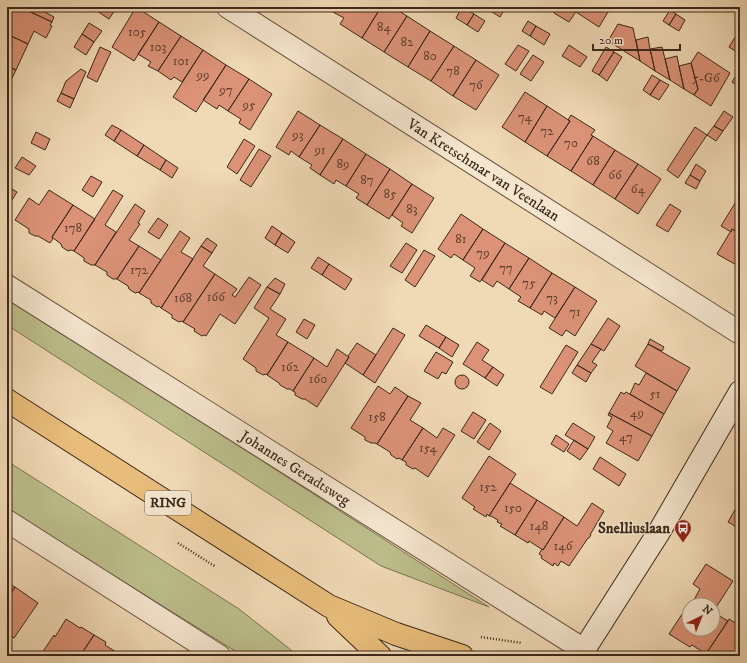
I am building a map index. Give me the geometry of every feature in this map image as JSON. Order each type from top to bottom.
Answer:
[{"type":"main road","name":"RING","points":[[7,400],[329,606],[396,634],[462,656]]},
{"type":"main road","name":"RING","points":[[329,606],[380,656]]},
{"type":"street","name":"Van Kretschmar van Veenlaan","points":[[228,7],[740,333]]},
{"type":"street","name":"Johannes Geradtsweg","points":[[7,286],[582,653]]},
{"type":"street","points":[[582,653],[659,532],[740,392]]},
{"type":"street","points":[[7,521],[219,656]]},
{"type":"path","points":[[479,637],[523,643]]},
{"type":"green space","points":[[7,295],[489,607],[381,566],[7,325]]},
{"type":"green space","points":[[7,461],[239,609],[291,650],[296,656],[243,656],[7,509]]},
{"type":"building","points":[[7,7],[20,7],[52,22],[50,25],[52,26],[46,38],[34,31],[28,44],[7,34]]},
{"type":"building","points":[[20,7],[45,7],[43,11],[54,17],[52,22]]},
{"type":"building","points":[[99,7],[117,7],[109,19],[97,11]]},
{"type":"building","points":[[136,7],[159,22],[134,61],[112,47]]},
{"type":"building","points":[[336,7],[381,7],[362,38],[340,24],[344,18],[333,12]]},
{"type":"building","points":[[381,7],[392,7],[407,16],[384,52],[362,38]]},
{"type":"building","points":[[462,7],[474,14],[467,25],[456,18]]},
{"type":"building","points":[[484,7],[506,7],[500,17]]},
{"type":"building","points":[[558,7],[579,7],[569,22],[554,13]]},
{"type":"building","points":[[579,7],[611,7],[599,27],[576,12]]},
{"type":"building","points":[[730,7],[740,7],[740,13]]},
{"type":"building","points":[[670,10],[676,14],[669,25],[663,21]]},
{"type":"building","points":[[474,14],[485,21],[478,32],[467,25]]},
{"type":"building","points":[[676,14],[685,20],[679,31],[669,25]]},
{"type":"building","points":[[407,16],[430,31],[408,67],[384,52]]},
{"type":"building","points":[[528,21],[536,26],[530,36],[522,31]]},
{"type":"building","points":[[159,22],[181,36],[158,71],[148,66],[151,62],[138,54]]},
{"type":"building","points":[[89,23],[102,31],[94,42],[82,34]]},
{"type":"building","points":[[618,24],[633,28],[640,61],[608,41]]},
{"type":"building","points":[[536,26],[550,34],[544,45],[530,36]]},
{"type":"building","points":[[740,29],[740,54],[729,47]]},
{"type":"building","points":[[430,31],[454,46],[431,81],[408,67]]},
{"type":"building","points":[[7,34],[28,44],[16,70],[7,66]]},
{"type":"building","points":[[82,34],[94,42],[86,55],[74,47]]},
{"type":"building","points":[[181,36],[203,50],[182,82],[174,77],[171,80],[158,71]]},
{"type":"building","points":[[648,37],[655,71],[640,61],[636,40]]},
{"type":"building","points":[[518,45],[529,51],[516,71],[505,64]]},
{"type":"building","points":[[569,45],[587,57],[580,67],[562,56]]},
{"type":"building","points":[[454,46],[476,60],[453,96],[431,81]]},
{"type":"building","points":[[100,47],[111,52],[97,82],[87,77]]},
{"type":"building","points":[[606,47],[614,52],[599,75],[592,71]]},
{"type":"building","points":[[662,47],[670,80],[655,71],[650,49]]},
{"type":"building","points":[[203,50],[226,65],[196,112],[173,97]]},
{"type":"building","points":[[614,52],[622,57],[607,81],[599,75]]},
{"type":"building","points":[[698,52],[730,73],[711,106],[694,95],[698,89],[691,63]]},
{"type":"building","points":[[533,55],[544,62],[531,81],[520,74]]},
{"type":"building","points":[[677,56],[684,89],[670,80],[665,59]]},
{"type":"building","points":[[476,60],[499,75],[476,110],[453,96]]},
{"type":"building","points":[[691,63],[698,89],[694,95],[684,89],[679,66]]},
{"type":"building","points":[[226,65],[249,79],[228,111],[219,105],[217,109],[203,100]]},
{"type":"building","points":[[7,66],[16,70],[7,88]]},
{"type":"building","points":[[81,69],[86,72],[74,99],[61,93],[66,81]]},
{"type":"building","points":[[737,74],[740,76],[740,87],[732,82]]},
{"type":"building","points":[[652,75],[660,80],[650,95],[643,90]]},
{"type":"building","points":[[249,79],[272,94],[250,130],[239,123],[241,119],[228,111]]},
{"type":"building","points":[[660,80],[669,85],[659,100],[650,95]]},
{"type":"building","points":[[525,92],[547,106],[525,142],[502,127]]},
{"type":"building","points":[[61,93],[74,99],[70,108],[57,101]]},
{"type":"building","points":[[547,106],[570,121],[547,156],[525,142]]},
{"type":"building","points":[[298,111],[320,125],[299,157],[291,151],[289,155],[276,147]]},
{"type":"building","points":[[724,111],[733,117],[723,131],[714,126]]},
{"type":"building","points":[[571,115],[595,130],[591,135],[593,136],[571,171],[547,156],[570,121],[568,120]]},
{"type":"building","points":[[112,125],[121,130],[114,141],[105,135]]},
{"type":"building","points":[[320,125],[343,139],[320,175],[310,168],[312,165],[299,157]]},
{"type":"building","points":[[714,126],[723,131],[716,141],[707,135]]},
{"type":"building","points":[[695,127],[707,135],[678,178],[667,170]]},
{"type":"building","points":[[121,130],[144,145],[137,156],[114,141]]},
{"type":"building","points":[[36,132],[50,139],[45,150],[31,143]]},
{"type":"building","points":[[593,136],[615,150],[593,185],[571,171]]},
{"type":"building","points":[[244,139],[255,146],[237,174],[227,167]]},
{"type":"building","points":[[343,139],[366,154],[346,186],[336,180],[334,184],[320,175]]},
{"type":"building","points":[[144,145],[166,160],[160,170],[137,156]]},
{"type":"building","points":[[259,149],[271,156],[251,187],[240,180]]},
{"type":"building","points":[[615,150],[638,164],[615,199],[593,185]]},
{"type":"building","points":[[366,154],[390,169],[367,205],[356,198],[359,194],[346,186]]},
{"type":"building","points":[[22,157],[36,166],[29,175],[15,168]]},
{"type":"building","points":[[166,160],[178,168],[172,178],[160,170]]},
{"type":"building","points":[[638,164],[661,179],[638,214],[615,199]]},
{"type":"building","points":[[696,164],[706,171],[700,181],[690,175]]},
{"type":"building","points":[[390,169],[412,184],[389,219],[367,205]]},
{"type":"building","points":[[690,175],[700,181],[696,189],[685,183]]},
{"type":"building","points":[[91,176],[102,182],[93,197],[82,190]]},
{"type":"building","points":[[412,184],[434,198],[412,233],[401,226],[403,223],[392,215]]},
{"type":"building","points":[[7,186],[17,192],[7,208]]},
{"type":"building","points":[[49,190],[73,205],[52,237],[53,239],[50,243],[29,233],[29,229],[15,220],[29,198],[39,205]]},
{"type":"building","points":[[113,190],[123,196],[105,225],[116,232],[95,265],[91,265],[84,261],[84,258],[74,251]]},
{"type":"building","points":[[737,200],[740,202],[740,234],[732,229],[731,232],[721,226]]},
{"type":"building","points":[[135,204],[145,211],[138,223],[140,224],[129,240],[139,246],[117,279],[113,279],[107,275],[107,272],[95,265]]},
{"type":"building","points":[[670,204],[681,211],[668,232],[656,225]]},
{"type":"building","points":[[73,205],[95,219],[74,251],[68,251],[52,237]]},
{"type":"building","points":[[461,214],[483,229],[463,260],[454,254],[451,258],[438,249]]},
{"type":"building","points":[[158,218],[168,225],[159,239],[148,232]]},
{"type":"building","points":[[272,226],[282,233],[275,245],[265,238]]},
{"type":"building","points":[[483,229],[505,243],[480,282],[470,276],[475,268],[463,260]]},
{"type":"building","points":[[732,229],[740,234],[740,267],[717,254]]},
{"type":"building","points":[[180,231],[190,238],[181,252],[193,259],[161,308],[159,306],[157,307],[151,303],[151,300],[139,293]]},
{"type":"building","points":[[282,233],[295,242],[288,253],[275,245]]},
{"type":"building","points":[[207,238],[217,245],[212,253],[201,246]]},
{"type":"building","points":[[406,243],[417,250],[402,273],[390,266]]},
{"type":"building","points":[[505,243],[529,258],[509,289],[497,281],[493,287],[482,280]]},
{"type":"building","points":[[139,246],[161,260],[139,293],[135,293],[129,289],[128,286],[117,279]]},
{"type":"building","points":[[201,246],[212,253],[203,266],[215,274],[183,322],[179,322],[172,318],[172,315],[161,308]]},
{"type":"building","points":[[424,250],[435,256],[415,287],[405,280]]},
{"type":"building","points":[[318,257],[329,264],[322,275],[311,268]]},
{"type":"building","points":[[529,258],[552,273],[530,308],[518,301],[521,297],[509,289]]},
{"type":"building","points":[[329,264],[352,279],[345,290],[322,275]]},
{"type":"building","points":[[552,273],[575,287],[555,318],[544,311],[542,315],[530,308]]},
{"type":"building","points":[[215,274],[237,289],[232,295],[235,297],[249,277],[261,285],[235,324],[220,314],[206,336],[202,336],[194,331],[195,329],[183,322]]},
{"type":"building","points":[[275,278],[285,284],[280,294],[267,287]]},
{"type":"building","points":[[267,287],[280,294],[270,309],[286,319],[276,335],[288,342],[267,375],[263,375],[256,371],[256,368],[243,359],[269,318],[254,308]]},
{"type":"building","points":[[575,287],[597,301],[575,336],[566,330],[562,336],[549,328]]},
{"type":"building","points":[[608,318],[620,326],[604,351],[591,344]]},
{"type":"building","points":[[304,319],[315,325],[307,339],[296,332]]},
{"type":"building","points":[[426,325],[446,337],[439,348],[419,336]]},
{"type":"building","points":[[393,328],[405,335],[375,383],[363,375]]},
{"type":"building","points":[[446,337],[459,345],[452,357],[439,348]]},
{"type":"building","points":[[650,339],[664,347],[662,351],[648,344]]},
{"type":"building","points":[[288,342],[314,358],[293,391],[280,385],[267,375]]},
{"type":"building","points":[[477,342],[489,350],[482,360],[493,367],[485,378],[463,364]]},
{"type":"building","points":[[357,343],[376,355],[363,375],[345,363]]},
{"type":"building","points":[[591,344],[601,349],[592,362],[597,365],[591,373],[577,365]]},
{"type":"building","points":[[648,344],[690,368],[677,391],[635,366]]},
{"type":"building","points":[[566,345],[578,352],[552,394],[540,387]]},
{"type":"building","points":[[337,349],[349,357],[317,407],[305,399],[295,395],[295,392],[293,391],[314,358],[327,367]]},
{"type":"building","points":[[436,352],[453,362],[446,374],[442,372],[438,379],[424,371]]},
{"type":"building","points":[[577,365],[591,373],[586,382],[572,373]]},
{"type":"building","points":[[493,367],[504,375],[497,386],[485,378]]},
{"type":"building","points":[[646,373],[677,391],[664,414],[630,394],[635,383],[639,385]]},
{"type":"building","points":[[462,375],[467,377],[469,382],[467,387],[462,389],[457,387],[455,382],[457,377]]},
{"type":"building","points":[[378,386],[390,394],[395,387],[408,396],[377,444],[365,440],[365,437],[351,428]]},
{"type":"building","points":[[621,392],[624,394],[626,392],[664,414],[652,436],[609,413]]},
{"type":"building","points":[[408,396],[421,403],[410,420],[423,428],[402,460],[399,458],[397,459],[391,455],[390,452],[377,444]]},
{"type":"building","points":[[473,412],[486,420],[474,439],[461,431]]},
{"type":"building","points":[[609,413],[652,436],[638,461],[606,443],[613,431],[607,427],[612,417],[608,415]]},
{"type":"building","points":[[490,423],[501,431],[489,450],[477,442]]},
{"type":"building","points":[[573,423],[595,437],[588,449],[565,435]]},
{"type":"building","points":[[423,428],[437,438],[443,428],[455,435],[428,477],[415,468],[413,469],[406,465],[406,462],[402,460]]},
{"type":"building","points":[[556,435],[569,444],[564,452],[551,444]]},
{"type":"building","points":[[574,440],[588,449],[580,460],[567,451]]},
{"type":"building","points":[[489,456],[516,474],[489,516],[487,514],[486,517],[473,509],[475,507],[462,498]]},
{"type":"building","points":[[600,457],[626,474],[619,486],[593,469]]},
{"type":"building","points":[[510,483],[537,500],[515,535],[500,526],[502,524],[497,522],[498,520],[489,516]]},
{"type":"building","points":[[537,500],[564,517],[543,550],[529,541],[528,543],[515,535]]},
{"type":"building","points":[[740,501],[740,529],[728,522]]},
{"type":"building","points":[[592,503],[604,511],[591,535],[569,566],[561,561],[558,566],[554,563],[553,566],[541,558],[542,556],[539,554],[564,517],[577,526]]},
{"type":"building","points":[[706,564],[733,581],[721,600],[721,597],[696,597],[700,589],[693,584]]},
{"type":"building","points":[[7,583],[15,587],[7,599]]},
{"type":"building","points":[[15,587],[38,603],[14,638],[7,633],[7,599]]},
{"type":"building","points":[[681,616],[681,637],[717,637],[706,654],[692,645],[690,647],[669,634]]},
{"type":"building","points":[[721,617],[728,621],[721,632]]},
{"type":"building","points":[[66,619],[94,635],[80,656],[40,656],[54,635],[55,637]]},
{"type":"building","points":[[729,619],[740,626],[740,656],[709,656],[706,654],[717,637],[721,637],[721,631]]},
{"type":"building","points":[[94,635],[106,642],[105,645],[116,652],[114,656],[80,656]]},
{"type":"building","points":[[7,648],[18,655],[7,656]]},
{"type":"place","name":"Snelliuslaan","points":[[683,543]]}]
